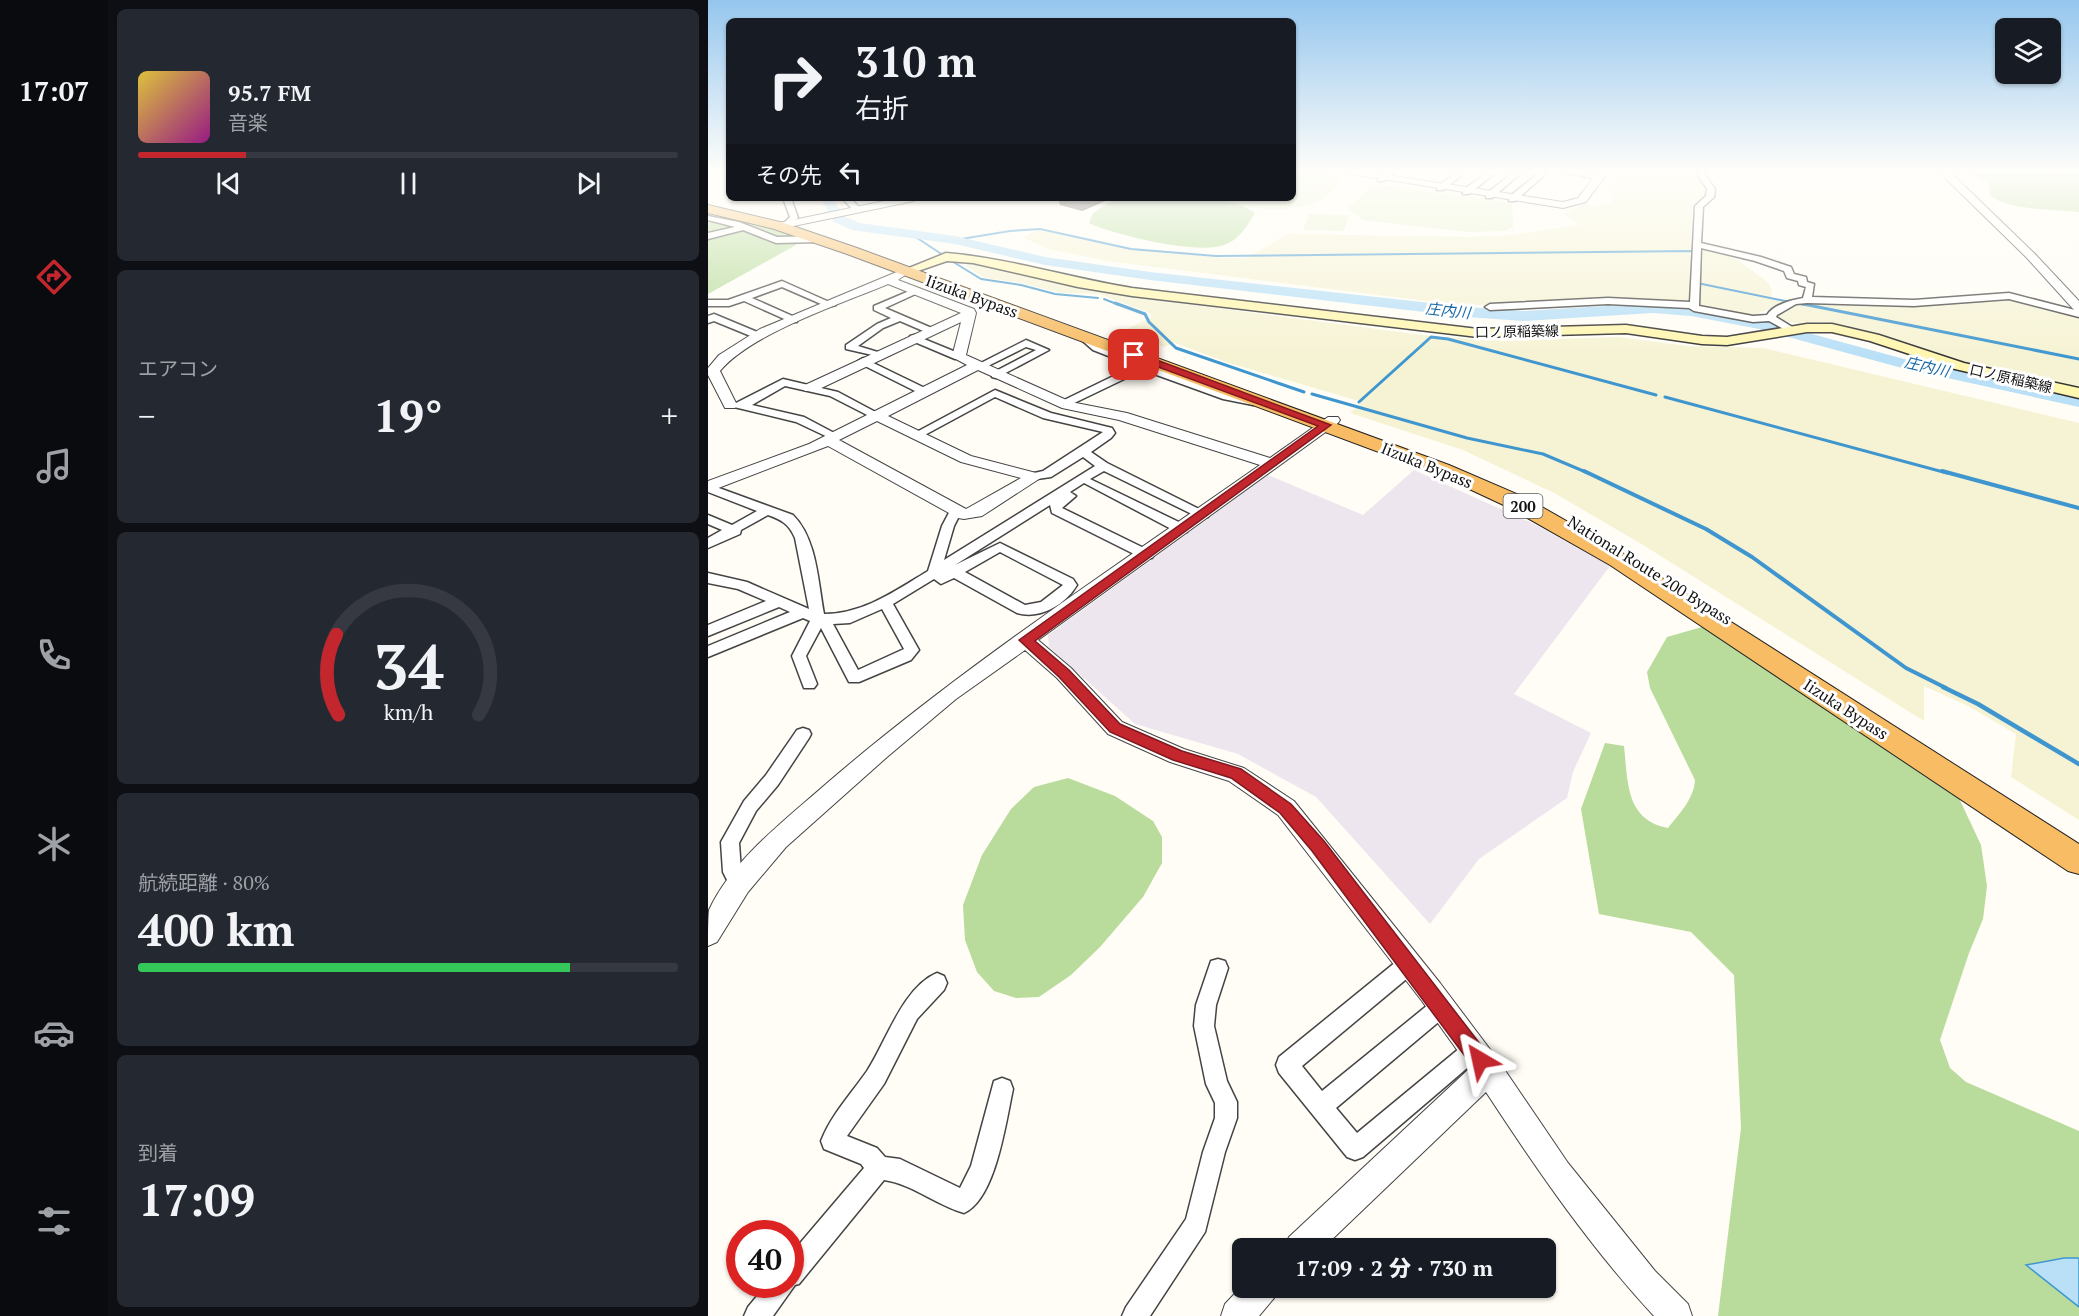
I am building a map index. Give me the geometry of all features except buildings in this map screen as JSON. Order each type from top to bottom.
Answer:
[{"type":"highway","name":"National Route 200 Bypass","points":[[805,233],[907,278],[1443,460],[1505,486],[1581,525],[2079,843]]},
{"type":"highway","name":"Iizuka Bypass","points":[[806,233],[907,278],[1082,336],[1147,364],[1329,422],[1489,489],[1570,531],[2079,861]]},
{"type":"main road","name":"口ノ原稲築線","points":[[907,278],[946,257],[973,259],[1078,283],[1132,292],[1478,333],[1626,329],[1712,341],[1745,339],[1817,327],[1860,334],[1960,366],[2079,393]]},
{"type":"street","points":[[759,233],[776,240],[819,239]]},
{"type":"street","points":[[1698,233],[1694,308],[1753,319],[1771,318],[1791,330]]},
{"type":"street","points":[[2009,233],[2075,298],[2079,308]]},
{"type":"street","points":[[1698,245],[1758,259],[1788,269],[1790,276],[1803,279],[1802,283],[1880,303]]},
{"type":"street","points":[[907,278],[877,308],[930,331]]},
{"type":"street","points":[[918,435],[995,393],[1047,416],[1108,430],[1109,433],[1047,474],[1034,477],[976,512],[964,514],[800,420],[736,405],[713,371],[724,358],[758,336],[831,305],[907,278],[970,313]]},
{"type":"street","points":[[708,303],[729,303],[782,284],[831,305]]},
{"type":"street","points":[[1807,300],[1821,288]]},
{"type":"street","points":[[1771,318],[1773,313],[1785,306],[1807,300],[1880,303],[1938,302],[2009,296],[2079,314]]},
{"type":"street","points":[[745,298],[794,320]]},
{"type":"street","points":[[1490,307],[1617,301],[1694,305]]},
{"type":"street","points":[[810,388],[863,361],[970,313]]},
{"type":"street","points":[[959,357],[970,313]]},
{"type":"street","points":[[710,317],[758,336]]},
{"type":"street","points":[[877,355],[850,347],[880,326],[899,318]]},
{"type":"street","points":[[914,338],[1064,404],[1122,416],[1273,464]]},
{"type":"street","points":[[708,487],[792,457],[1026,343],[1044,350],[996,375]]},
{"type":"street","points":[[863,361],[925,392]]},
{"type":"street","points":[[1064,404],[1147,364]]},
{"type":"street","points":[[736,405],[783,382],[810,388],[834,394],[966,459],[1034,477]]},
{"type":"street","points":[[725,896],[778,840],[871,758],[949,694],[1329,422]]},
{"type":"street","points":[[1083,452],[1107,468],[1203,514]]},
{"type":"street","points":[[1107,468],[1090,483],[1058,504],[1055,507],[1056,510],[1146,555]]},
{"type":"street","points":[[708,578],[742,585],[820,619],[845,619],[885,602],[1107,468]]},
{"type":"street","points":[[1090,483],[1182,529]]},
{"type":"street","points":[[708,487],[788,518],[797,527],[802,538],[820,619],[855,678],[906,656],[912,650],[885,602]]},
{"type":"street","points":[[708,544],[735,531],[767,510]]},
{"type":"street","points":[[934,572],[948,526],[957,510]]},
{"type":"street","points":[[708,519],[735,531]]},
{"type":"street","points":[[914,585],[920,589],[926,587],[1000,547],[1070,585],[1067,590],[1039,610],[1030,612],[1022,610],[954,572]]},
{"type":"street","points":[[708,632],[780,601]]},
{"type":"street","points":[[708,652],[803,612]]},
{"type":"street","points":[[809,684],[799,656],[820,619]]},
{"type":"street","points":[[1026,640],[1064,673],[1115,728],[1178,756],[1236,774],[1286,808],[1442,1007],[1557,1174],[1644,1282],[1676,1316]]},
{"type":"street","points":[[708,934],[725,896],[732,872],[730,842],[750,807],[772,780],[803,734]]},
{"type":"street","points":[[1409,964],[1287,1065],[1355,1149],[1480,1060]]},
{"type":"street","points":[[1136,1316],[1197,1224],[1214,1152],[1226,1118],[1226,1102],[1217,1084],[1204,1026],[1206,1005],[1218,968]]},
{"type":"street","points":[[937,983],[910,1012],[876,1076],[832,1140],[868,1156],[879,1168],[900,1171],[949,1197],[963,1201],[971,1195],[979,1178],[1002,1089]]},
{"type":"street","points":[[1320,1107],[1442,1007]]},
{"type":"street","points":[[1310,1238],[1480,1060]]},
{"type":"street","points":[[804,1258],[879,1168]]},
{"type":"street","points":[[757,1316],[772,1298]]},
{"type":"street","points":[[1237,1316],[1253,1298]]},
{"type":"shaded area","points":[[1031,233],[1054,233],[1130,249],[1223,258],[1250,258],[1251,255],[1289,234],[1471,237],[1691,233],[1689,282],[1693,283],[1691,303],[1604,300],[1515,305],[1459,305],[1107,261],[1049,249],[1024,238]]},
{"type":"shaded area","points":[[1705,248],[1736,259],[1769,283],[1771,298],[1788,302],[1752,316],[1699,306],[1701,250]]},
{"type":"shaded area","points":[[970,263],[1139,298],[1430,336],[1502,341],[1618,337],[1688,346],[1763,348],[2079,423],[2079,820],[2011,777],[2016,734],[1968,706],[1924,686],[1924,721],[1643,545],[1556,494],[1463,450],[1350,413],[1362,402],[1229,363],[1175,343],[1164,347],[1119,332],[1152,318],[1150,313],[1099,294],[1061,293],[1021,283],[985,278],[965,266]]},
{"type":"shaded area","points":[[2005,297],[2079,315],[2079,390],[1963,362],[1860,329],[1823,322],[1799,324],[1777,319],[1777,316],[1799,303],[1828,301],[1912,305]]},
{"type":"shaded area","points":[[1414,470],[1536,525],[1610,566],[1514,694],[1591,733],[1573,772],[1567,798],[1479,859],[1430,924],[1316,797],[1238,754],[1135,724],[1049,647],[1048,635],[1268,475],[1363,515]]},
{"type":"green space","points":[[708,233],[789,233],[796,240],[796,245],[708,294]]},
{"type":"green space","points":[[1119,233],[1241,233],[1229,243],[1212,247],[1176,246]]},
{"type":"green space","points":[[1702,627],[1726,629],[1950,779],[1981,845],[1987,886],[1983,919],[1969,953],[1940,1040],[1950,1068],[1966,1082],[2079,1131],[2079,1316],[1718,1316],[1741,1128],[1734,975],[1691,932],[1599,914],[1581,809],[1605,743],[1624,746],[1631,797],[1636,808],[1644,817],[1654,824],[1668,828],[1685,806],[1692,794],[1695,780],[1650,688],[1647,672],[1667,637]]},
{"type":"green space","points":[[1068,778],[1115,796],[1153,821],[1162,837],[1162,863],[1143,897],[1100,947],[1071,975],[1039,997],[1016,998],[994,991],[977,972],[965,940],[963,905],[982,855],[1011,809],[1034,787]]},
{"type":"water","points":[[2064,1258],[2079,1258],[2079,1307],[2026,1265]]},
{"type":"waterway","name":"庄内川","points":[[905,233],[955,240],[1045,261],[1150,276],[1467,312],[1523,316],[1653,308],[1691,311],[1761,325],[1902,363],[2079,402]]},
{"type":"waterway","points":[[955,240],[995,233]]},
{"type":"waterway","points":[[1060,233],[1131,249],[1216,256],[1694,251],[1693,253]]},
{"type":"waterway","points":[[911,234],[943,255]]},
{"type":"waterway","points":[[950,260],[981,279],[1021,285],[1055,294],[1098,298]]},
{"type":"waterway","points":[[1697,283],[1805,305]]},
{"type":"waterway","points":[[1104,299],[1119,305]]},
{"type":"waterway","points":[[1115,303],[1145,314],[1149,322],[1176,348],[1304,392]]},
{"type":"waterway","points":[[1798,303],[2079,359]]},
{"type":"waterway","points":[[1359,402],[1431,337],[1448,339],[1656,395]]},
{"type":"waterway","points":[[1312,394],[1467,438],[1543,454],[1588,473]]},
{"type":"waterway","points":[[1665,397],[1947,473]]},
{"type":"waterway","points":[[1584,471],[1706,529],[1752,557],[1906,668],[1946,688]]},
{"type":"waterway","points":[[1942,471],[2079,508]]},
{"type":"waterway","points":[[1943,687],[1978,704],[2079,764]]},
{"type":"route","points":[[1134,355],[1326,425],[1026,640],[1064,673],[1115,728],[1178,756],[1236,774],[1260,788],[1286,808],[1431,992],[1480,1060]]}]
